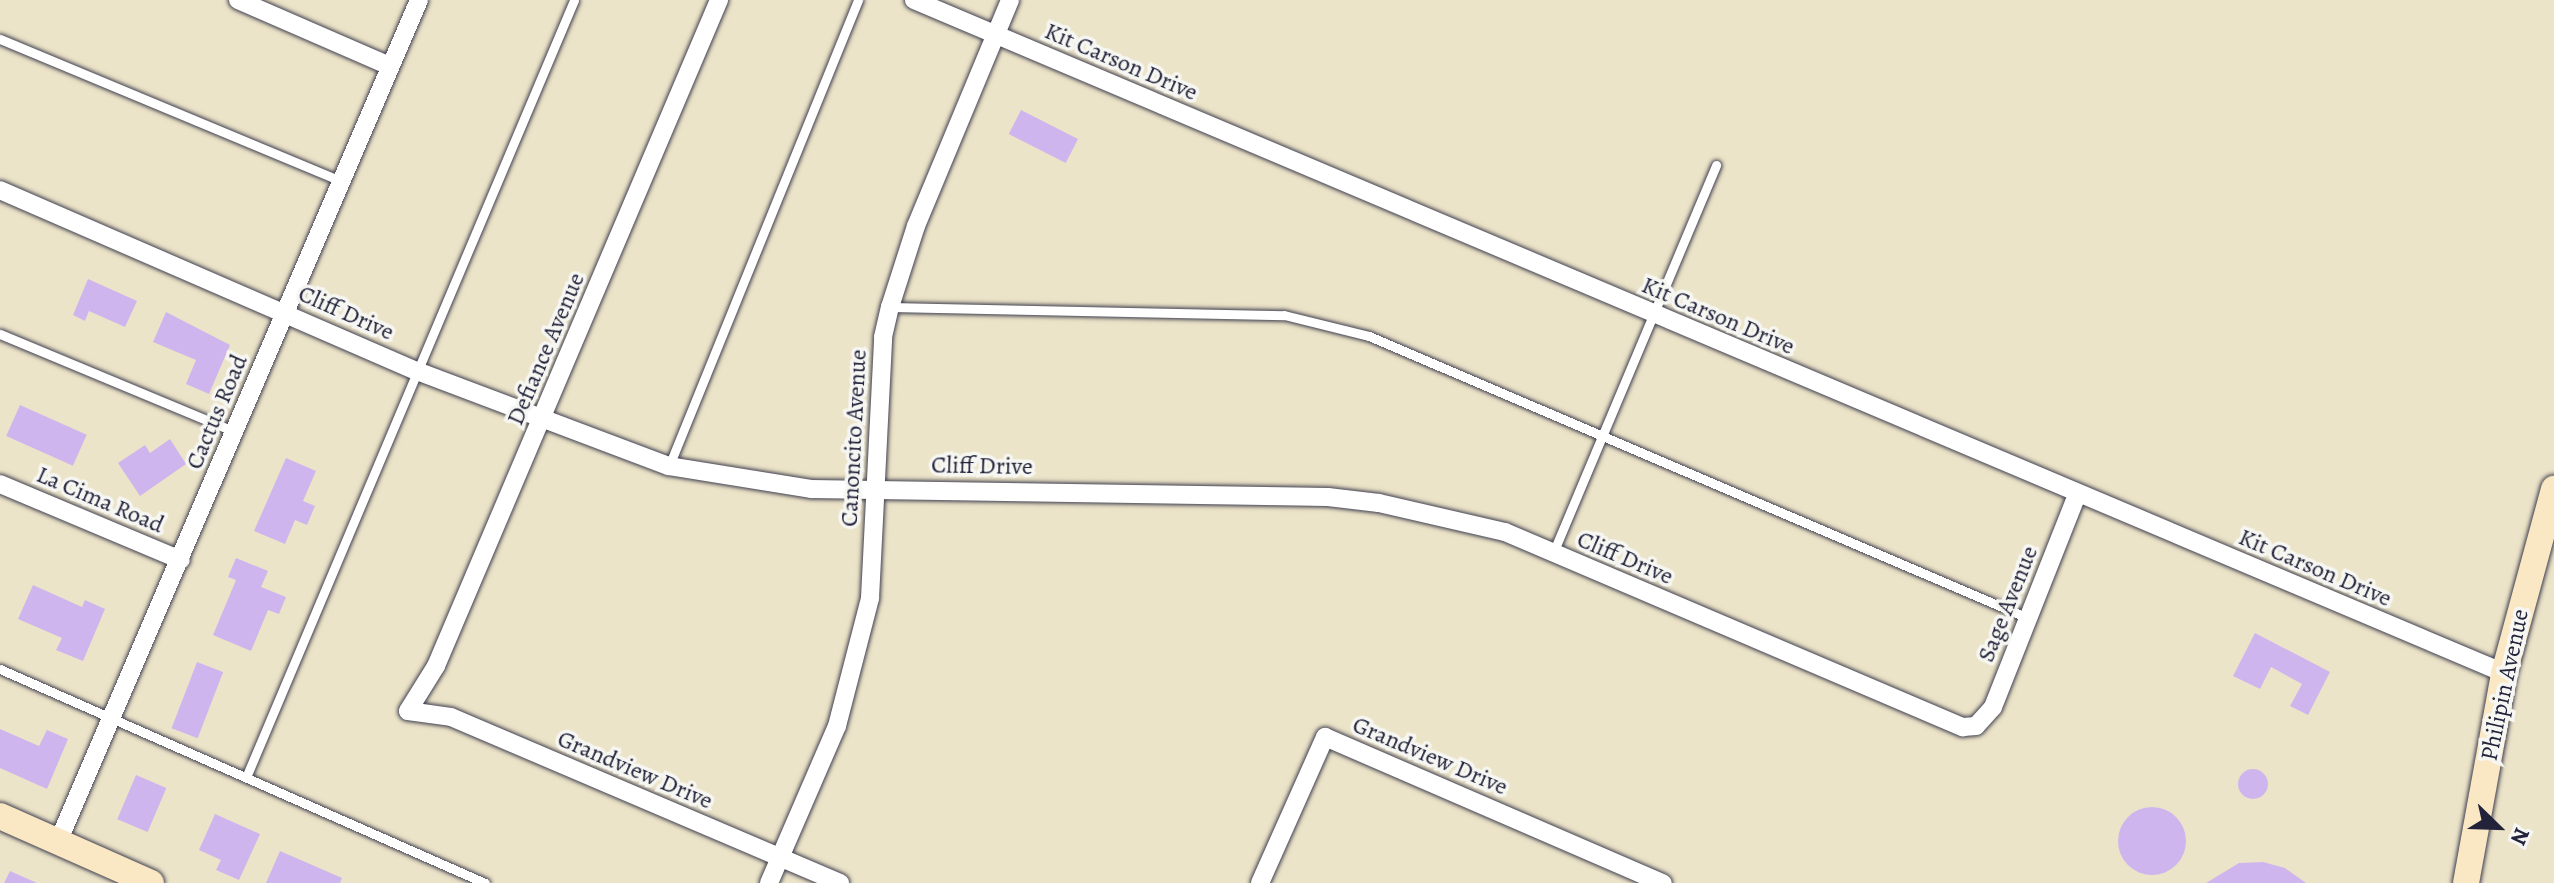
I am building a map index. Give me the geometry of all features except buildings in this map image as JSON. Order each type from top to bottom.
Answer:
[{"type":"main road","name":"Philipin Avenue","points":[[2466,883],[2504,673],[2554,489]]},
{"type":"main road","points":[[0,816],[151,883]]},
{"type":"street","points":[[238,0],[390,66]]},
{"type":"street","name":"Cactus Road","points":[[58,842],[419,0]]},
{"type":"street","name":"Defiance Avenue","points":[[408,711],[436,666],[719,0]]},
{"type":"street","name":"Kit Carson Drive","points":[[914,0],[2077,495],[2504,673]]},
{"type":"street","name":"Canoncito Avenue","points":[[769,883],[837,726],[870,598],[883,337],[890,307],[916,226],[1010,0]]},
{"type":"street","name":"Cliff Drive","points":[[0,190],[417,371],[542,421],[669,466],[763,485],[1328,497],[1447,517],[1505,532],[1944,720],[1976,726]]},
{"type":"street","name":"La Cima Road","points":[[0,484],[181,560]]},
{"type":"street","name":"Sage Avenue","points":[[1976,726],[1993,707],[2077,495]]},
{"type":"street","name":"Grandview Drive","points":[[408,711],[451,717],[840,883]]},
{"type":"street","name":"Grandview Drive","points":[[1260,883],[1325,737],[1663,883]]},
{"type":"lane","points":[[247,775],[574,0]]},
{"type":"lane","points":[[669,466],[858,0]]},
{"type":"lane","points":[[0,39],[341,181]]},
{"type":"lane","points":[[1553,553],[1716,165]]},
{"type":"lane","points":[[890,307],[1284,315],[1369,336],[2028,618]]},
{"type":"lane","points":[[0,334],[235,432]]},
{"type":"lane","points":[[0,669],[247,775],[485,883]]}]
